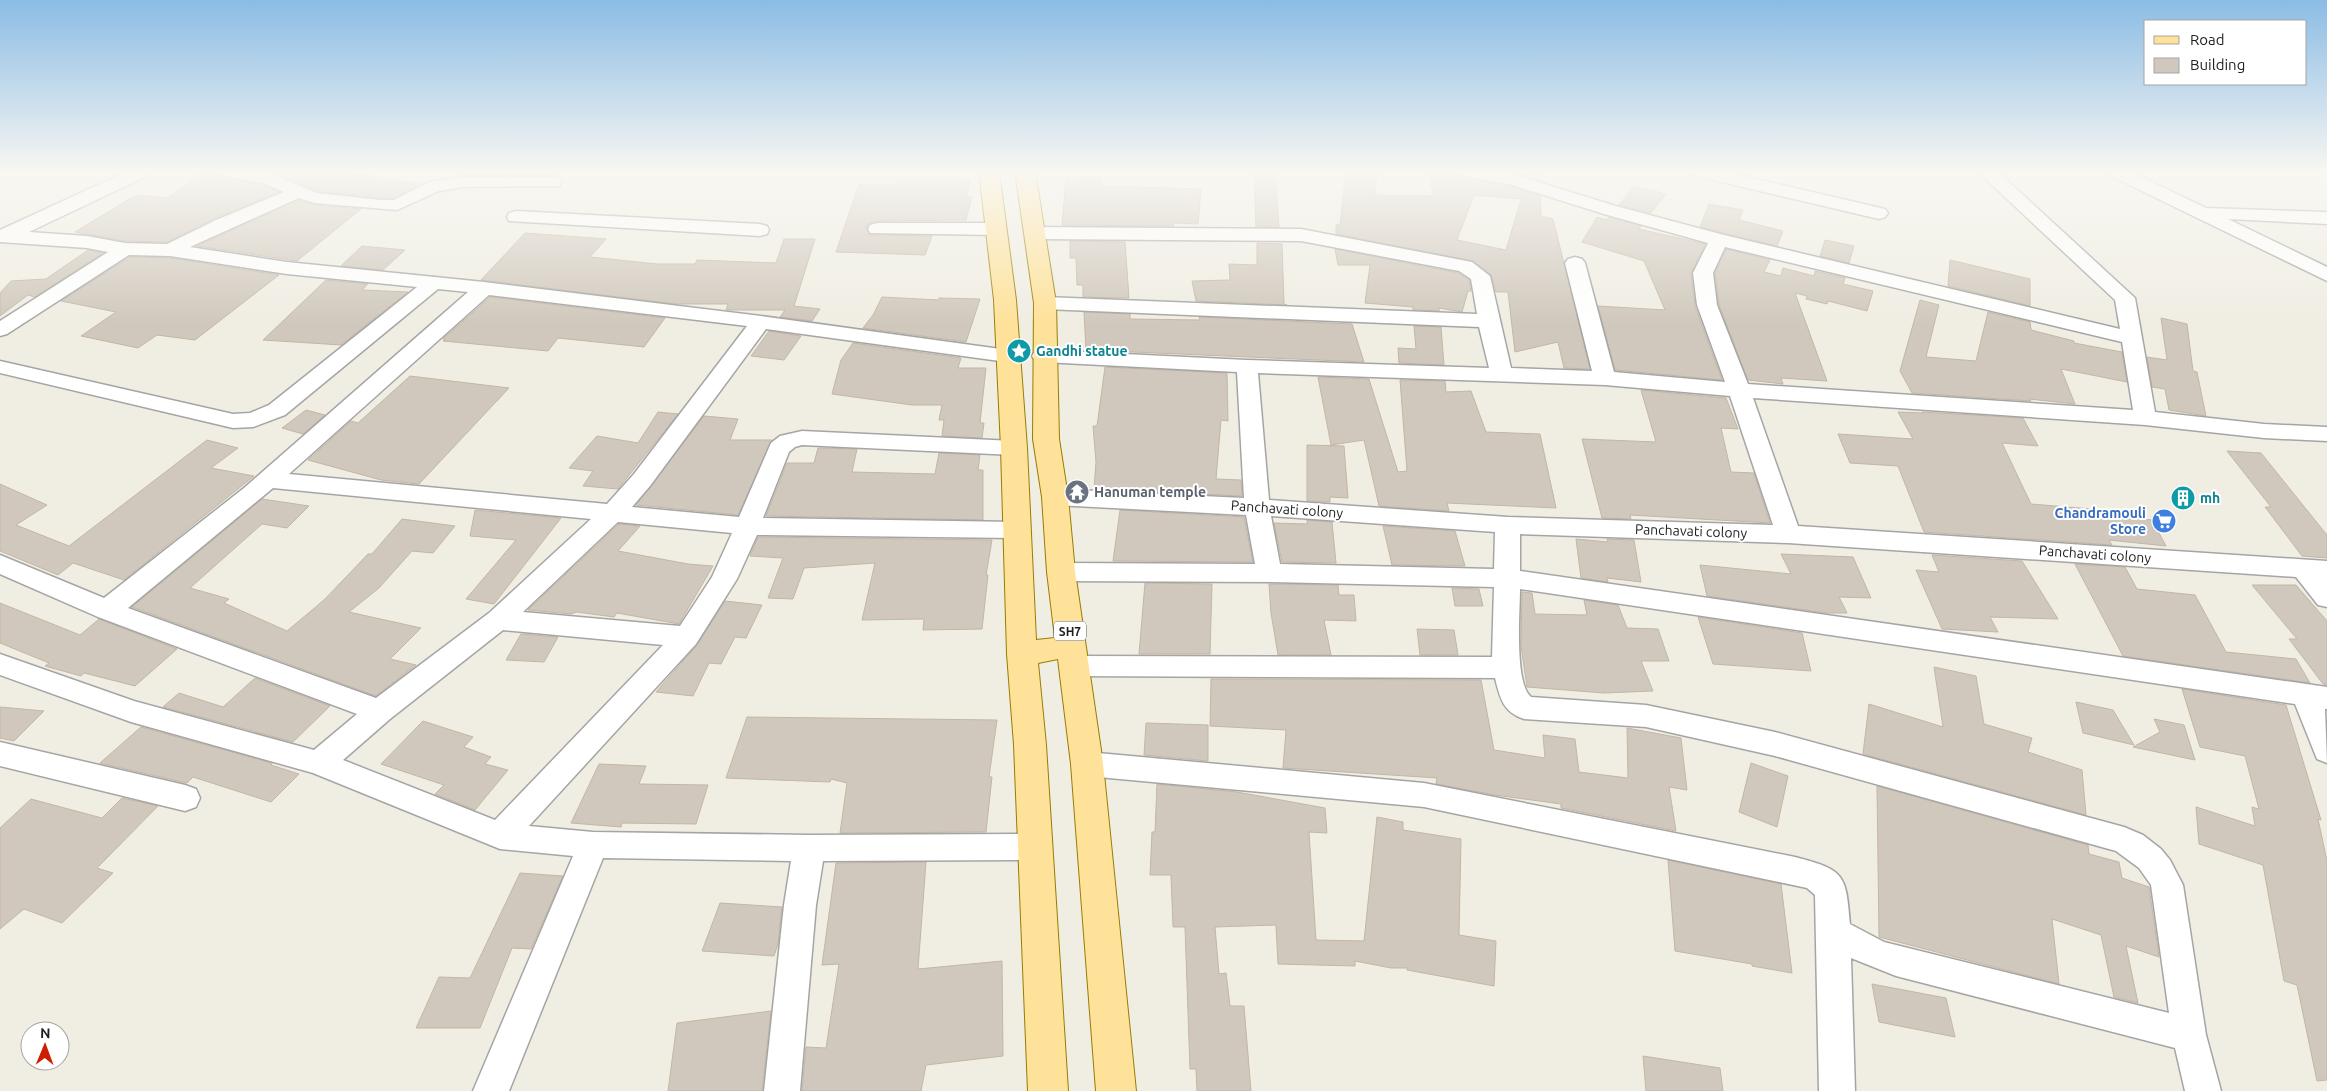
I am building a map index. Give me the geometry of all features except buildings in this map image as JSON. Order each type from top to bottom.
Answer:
[{"type":"main road","points":[[996,222],[1004,300],[1014,448],[1022,654],[1030,745],[1048,1091]]},
{"type":"main road","name":"SH7","points":[[1034,222],[1045,302],[1046,439],[1061,572],[1074,656],[1087,764],[1116,1091]]},
{"type":"main road","points":[[1022,654],[1074,656]]},
{"type":"street","points":[[2,237],[34,222]]},
{"type":"street","points":[[170,250],[228,222]]},
{"type":"street","points":[[608,222],[760,230]]},
{"type":"street","points":[[1653,222],[1719,240],[2130,338]]},
{"type":"street","points":[[2042,222],[2125,298],[2144,418]]},
{"type":"street","points":[[2219,222],[2327,275]]},
{"type":"street","points":[[877,229],[997,229]]},
{"type":"street","points":[[1036,233],[1301,235],[1465,266],[1480,276],[1488,321],[1501,373]]},
{"type":"street","points":[[2,237],[87,242],[125,248],[170,250],[287,268],[484,288],[761,322],[1007,356]]},
{"type":"street","points":[[1719,240],[1703,273],[1707,305],[1739,390],[1788,534]]},
{"type":"street","points":[[0,330],[125,248]]},
{"type":"street","points":[[1574,263],[1605,378]]},
{"type":"street","points":[[0,367],[233,421],[253,420],[277,410],[434,283]]},
{"type":"street","points":[[107,610],[164,567],[269,480],[379,384],[484,288]]},
{"type":"street","points":[[1045,302],[1488,321]]},
{"type":"street","points":[[319,763],[380,712],[498,620],[613,513],[642,480],[761,322]]},
{"type":"street","points":[[1044,356],[1248,366],[1501,373],[1605,378],[1739,390],[2144,418],[2264,431],[2327,434]]},
{"type":"street","points":[[1248,366],[1257,507],[1269,573]]},
{"type":"street","points":[[2264,431],[2327,447]]},
{"type":"street","points":[[500,836],[687,637],[724,578],[748,526],[779,448],[788,441],[802,438],[1014,448]]},
{"type":"street","points":[[269,480],[748,526],[1016,530]]},
{"type":"street","name":"Panchavati colony","points":[[1054,497],[1257,507],[1508,525],[1788,534],[2315,569]]},
{"type":"street","points":[[1508,525],[1506,668],[1514,699],[1524,708],[1646,716],[1775,744],[2124,840],[2148,855],[2161,871],[2167,885],[2190,1035],[2203,1091]]},
{"type":"street","points":[[0,564],[107,610],[380,712]]},
{"type":"street","points":[[2315,569],[2327,598]]},
{"type":"street","points":[[1061,572],[1269,573],[1506,578],[2316,697],[2327,751]]},
{"type":"street","points":[[498,620],[687,637]]},
{"type":"street","points":[[1074,656],[1506,668]]},
{"type":"street","points":[[0,664],[131,711],[319,763],[500,836],[593,845],[809,848],[1034,847]]},
{"type":"street","points":[[0,754],[185,798]]},
{"type":"street","points":[[1087,764],[1424,795],[1817,877],[1831,889],[1834,932],[1837,1091]]},
{"type":"street","points":[[491,1091],[593,845]]},
{"type":"street","points":[[782,1091],[800,905],[809,848]]},
{"type":"street","points":[[1834,932],[1875,954],[1896,961],[2190,1035]]},
{"type":"place","name":"Gandhi statue","points":[[1019,351]]},
{"type":"place","name":"Hanuman temple","points":[[1077,492]]},
{"type":"place","name":"mh","points":[[2183,498]]},
{"type":"place","name":"Chandramouli Store","points":[[2164,521]]}]
